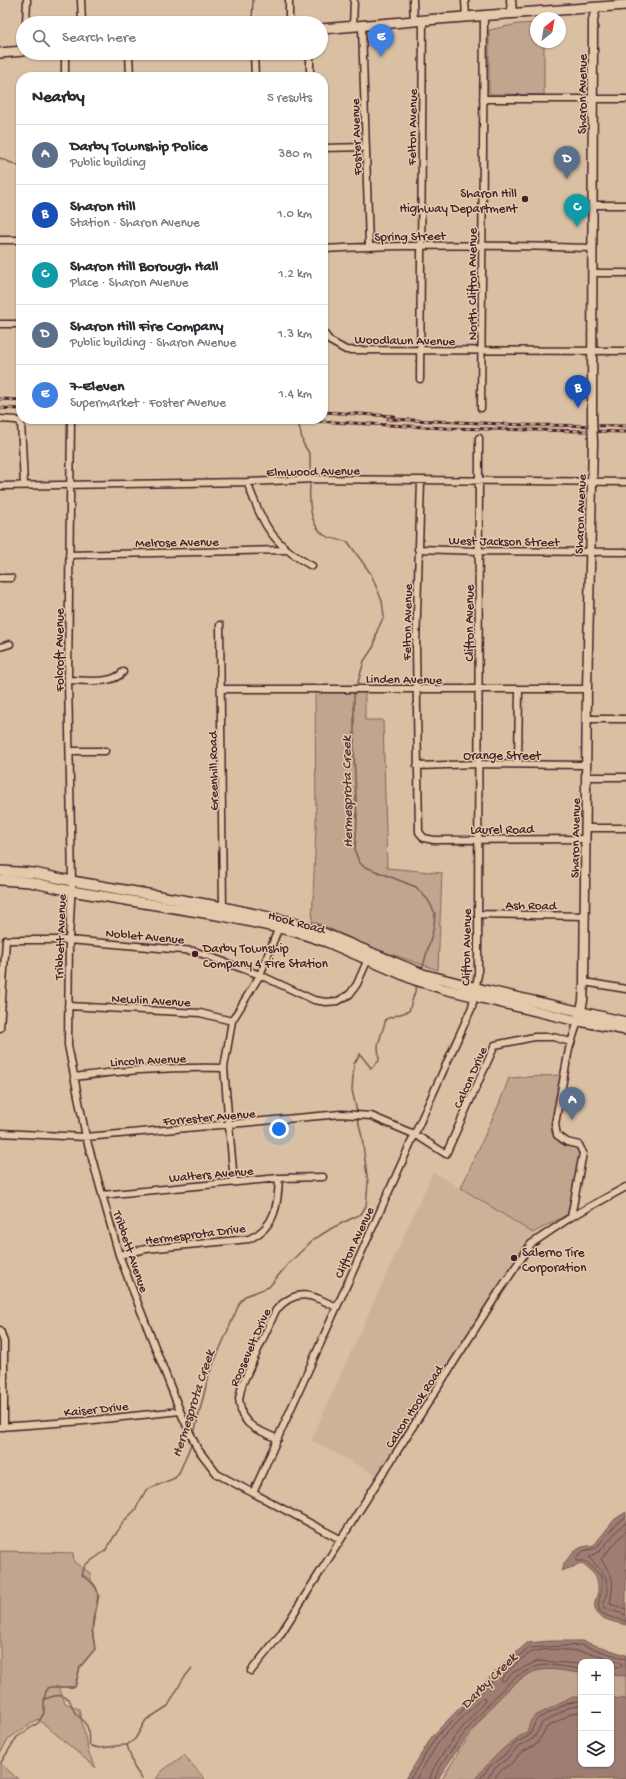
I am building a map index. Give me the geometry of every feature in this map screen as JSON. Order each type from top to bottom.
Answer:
[{"type":"main road","points":[[328,29],[358,27],[419,20],[626,5]]},
{"type":"main road","points":[[0,52],[16,51]]},
{"type":"main road","name":"Hook Road","points":[[0,872],[34,873],[72,886]]},
{"type":"main road","name":"Hook Road","points":[[0,880],[72,886],[303,926],[419,977],[476,988],[626,1022]]},
{"type":"main road","name":"Hook Road","points":[[223,911],[307,935],[368,959],[475,997],[578,1021],[626,1030]]},
{"type":"street","points":[[26,16],[27,0]]},
{"type":"street","points":[[81,0],[82,16]]},
{"type":"street","points":[[289,0],[289,16]]},
{"type":"street","name":"Foster Avenue","points":[[354,0],[358,27],[366,147],[369,246]]},
{"type":"street","name":"Felton Avenue","points":[[413,0],[419,20],[421,245],[420,378]]},
{"type":"street","points":[[465,0],[466,17]]},
{"type":"street","points":[[512,0],[512,13]]},
{"type":"street","name":"Sharon Avenue","points":[[578,1021],[581,1011],[584,982],[587,689],[593,482],[593,20],[596,8]]},
{"type":"street","name":"North Clifton Avenue","points":[[481,408],[484,15]]},
{"type":"street","points":[[65,60],[65,72]]},
{"type":"street","points":[[129,60],[130,72]]},
{"type":"street","points":[[254,60],[255,72]]},
{"type":"street","points":[[310,60],[310,72]]},
{"type":"street","points":[[483,99],[626,99]]},
{"type":"street","points":[[328,148],[366,147]]},
{"type":"street","points":[[593,205],[626,205]]},
{"type":"street","points":[[0,240],[16,240]]},
{"type":"street","name":"Spring Street","points":[[328,249],[421,245],[593,248]]},
{"type":"street","points":[[593,272],[626,273]]},
{"type":"street","points":[[0,324],[16,324]]},
{"type":"street","name":"Woodlawn Avenue","points":[[328,337],[337,346],[346,350],[626,351]]},
{"type":"street","points":[[0,419],[16,421]]},
{"type":"street","points":[[21,424],[24,485]]},
{"type":"street","name":"Folcroft Avenue","points":[[72,424],[68,680],[72,886]]},
{"type":"street","name":"Clifton Avenue","points":[[253,1493],[336,1307],[416,1135],[475,997],[478,975],[480,438]]},
{"type":"street","name":"Elmwood Avenue","points":[[0,486],[247,482],[314,479],[480,482],[626,482]]},
{"type":"street","name":"Felton Avenue","points":[[420,834],[417,823],[417,690],[418,549],[421,480]]},
{"type":"street","points":[[247,482],[260,518],[276,542],[285,550],[312,566]]},
{"type":"street","name":"West Jackson Street","points":[[418,549],[626,552]]},
{"type":"street","name":"Melrose Avenue","points":[[69,555],[285,550]]},
{"type":"street","points":[[0,578],[11,578]]},
{"type":"street","name":"Greenhill Road","points":[[220,625],[222,689],[223,911]]},
{"type":"street","points":[[0,647],[10,644]]},
{"type":"street","points":[[68,680],[111,679],[118,677],[123,672]]},
{"type":"street","name":"Linden Avenue","points":[[222,689],[587,689]]},
{"type":"street","points":[[518,764],[519,689]]},
{"type":"street","points":[[587,719],[626,719]]},
{"type":"street","points":[[70,751],[105,751]]},
{"type":"street","name":"Orange Street","points":[[417,766],[478,764],[586,765]]},
{"type":"street","points":[[586,777],[626,777]]},
{"type":"street","points":[[586,828],[626,828]]},
{"type":"street","name":"Laurel Road","points":[[420,834],[424,838],[434,840],[586,838]]},
{"type":"street","name":"Tribbett Avenue","points":[[72,886],[69,940],[68,1045],[86,1137],[119,1255],[180,1411],[200,1454],[217,1474],[340,1539]]},
{"type":"street","name":"Ash Road","points":[[478,914],[585,916]]},
{"type":"street","points":[[234,1182],[224,1068],[232,1021],[260,975],[279,927]]},
{"type":"street","name":"Noblet Avenue","points":[[0,1028],[6,940],[69,940],[194,951],[260,975],[314,1000],[332,1002],[342,999],[354,989],[368,959]]},
{"type":"street","points":[[584,982],[626,989]]},
{"type":"street","name":"Newlin Avenue","points":[[68,1006],[200,1013],[232,1021]]},
{"type":"street","points":[[571,1217],[583,1153],[579,1145],[567,1142],[557,1135],[555,1124],[571,1042],[578,1021]]},
{"type":"street","name":"Calcon Drive","points":[[416,1135],[446,1154],[495,1045],[534,1037],[554,1038],[571,1042]]},
{"type":"street","name":"Lincoln Avenue","points":[[74,1077],[100,1073],[190,1068],[224,1068]]},
{"type":"street","name":"Forrester Avenue","points":[[0,1133],[86,1137],[228,1126],[341,1114],[371,1116],[416,1135]]},
{"type":"street","name":"Walters Avenue","points":[[102,1195],[279,1178],[323,1177]]},
{"type":"street","name":"Hermesprota Drive","points":[[119,1255],[146,1249],[249,1239],[258,1235],[274,1216],[278,1198],[279,1178]]},
{"type":"street","name":"Calcon Hook Road","points":[[252,1671],[280,1635],[498,1292],[532,1244],[571,1217],[626,1187]]},
{"type":"street","name":"Roosevelt Drive","points":[[278,1439],[256,1429],[248,1423],[242,1415],[239,1399],[242,1385],[276,1310],[283,1303],[299,1296],[313,1296],[336,1307]]},
{"type":"street","points":[[0,1330],[4,1342],[2,1427]]},
{"type":"street","name":"Kaiser Drive","points":[[2,1427],[180,1411]]},
{"type":"shaded area","points":[[530,23],[530,48],[544,48],[544,95],[489,94],[489,30],[518,24]]},
{"type":"shaded area","points":[[315,688],[365,688],[365,720],[383,720],[387,868],[442,873],[438,970],[373,948],[312,921],[316,828]]},
{"type":"shaded area","points":[[561,1075],[551,1131],[560,1143],[578,1149],[580,1153],[568,1214],[533,1233],[461,1188],[499,1104],[509,1078]]},
{"type":"shaded area","points":[[433,1172],[533,1233],[499,1296],[378,1476],[311,1440]]},
{"type":"shaded area","points":[[0,1551],[73,1553],[74,1562],[90,1573],[91,1580],[96,1587],[99,1596],[92,1631],[95,1649],[80,1667],[75,1687],[59,1687],[65,1703],[79,1709],[89,1754],[96,1768],[38,1719],[8,1739],[0,1754]]},
{"type":"shaded area","points":[[578,1664],[578,1767],[614,1767],[614,1669],[626,1673],[626,1779],[442,1779],[474,1729],[502,1696],[517,1682],[533,1672],[558,1665]]},
{"type":"shaded area","points":[[184,1755],[205,1779],[156,1779],[162,1771]]},
{"type":"shaded area","points":[[0,1763],[18,1779],[0,1779]]},
{"type":"water","points":[[626,1512],[626,1625],[603,1618],[596,1611],[595,1605],[598,1592],[598,1582],[595,1575],[582,1564],[561,1571],[566,1561],[574,1552],[582,1547],[594,1545],[615,1519]]},
{"type":"water","name":"Darby Creek","points":[[582,1641],[626,1655],[626,1676],[614,1675],[614,1659],[578,1659],[578,1673],[541,1670],[528,1674],[514,1684],[484,1716],[470,1733],[438,1779],[406,1779],[433,1735],[501,1666],[527,1643]]},
{"type":"water","points":[[573,1697],[578,1697],[578,1767],[614,1767],[614,1698],[626,1699],[626,1779],[475,1779],[505,1747],[519,1736],[527,1732],[531,1720],[537,1715]]},
{"type":"waterway","name":"Hermesprota Creek","points":[[0,158],[16,165]]},
{"type":"waterway","name":"Hermesprota Creek","points":[[299,426],[303,443],[310,455],[310,475]]},
{"type":"waterway","name":"Hermesprota Creek","points":[[310,485],[310,505],[315,525],[324,535],[348,542],[371,574],[382,601],[384,616],[377,631],[374,646],[364,661],[357,686]]},
{"type":"waterway","name":"Hermesprota Creek","points":[[354,691],[354,755],[357,820],[355,851],[359,862],[363,866],[416,887],[428,900],[435,913],[434,927],[422,970]]},
{"type":"waterway","name":"Hermesprota Creek","points":[[357,1112],[352,1090],[354,1064],[360,1054],[371,1068],[379,1061],[378,1045],[386,1019],[409,1011],[417,985]]},
{"type":"waterway","name":"Hermesprota Creek","points":[[194,1434],[209,1374],[240,1302],[245,1296],[269,1287],[288,1264],[313,1240],[332,1228],[361,1214],[366,1206],[368,1183],[362,1137],[357,1116]]},
{"type":"waterway","name":"Hermesprota Creek","points":[[0,1764],[17,1737],[38,1723],[44,1713],[44,1699],[47,1688],[75,1687],[80,1667],[95,1649],[92,1625],[98,1595],[95,1586],[82,1575],[85,1565],[105,1551],[124,1521],[135,1510],[146,1490],[175,1478],[180,1471],[192,1442]]},
{"type":"waterway","points":[[44,1699],[54,1696],[69,1699],[75,1713],[85,1722],[88,1729],[89,1745],[98,1748],[127,1745],[135,1739],[146,1720],[168,1706],[183,1679],[192,1668]]},
{"type":"waterway","points":[[127,1745],[134,1767],[142,1779]]},
{"type":"tram line","points":[[252,16],[253,0]]},
{"type":"railway","points":[[0,399],[16,400]]},
{"type":"railway","points":[[0,408],[16,409]]},
{"type":"railway","points":[[328,412],[394,416]]},
{"type":"railway","points":[[388,419],[526,425],[626,426]]},
{"type":"railway","points":[[328,422],[445,428],[626,432]]},
{"type":"place","name":"7-Eleven","points":[[381,57]]},
{"type":"place","name":"Sharon Hill Fire Company","points":[[567,179]]},
{"type":"place","name":"Sharon Hill Highway Department","points":[[525,199]]},
{"type":"place","name":"Sharon Hill Borough Hall","points":[[577,227]]},
{"type":"place","name":"Sharon Hill","points":[[578,408]]},
{"type":"place","name":"Darby Township Company 4 Fire Station","points":[[195,954]]},
{"type":"place","name":"Darby Township Police","points":[[572,1120]]},
{"type":"place","name":"Salerno Tire Corporation","points":[[514,1258]]}]
